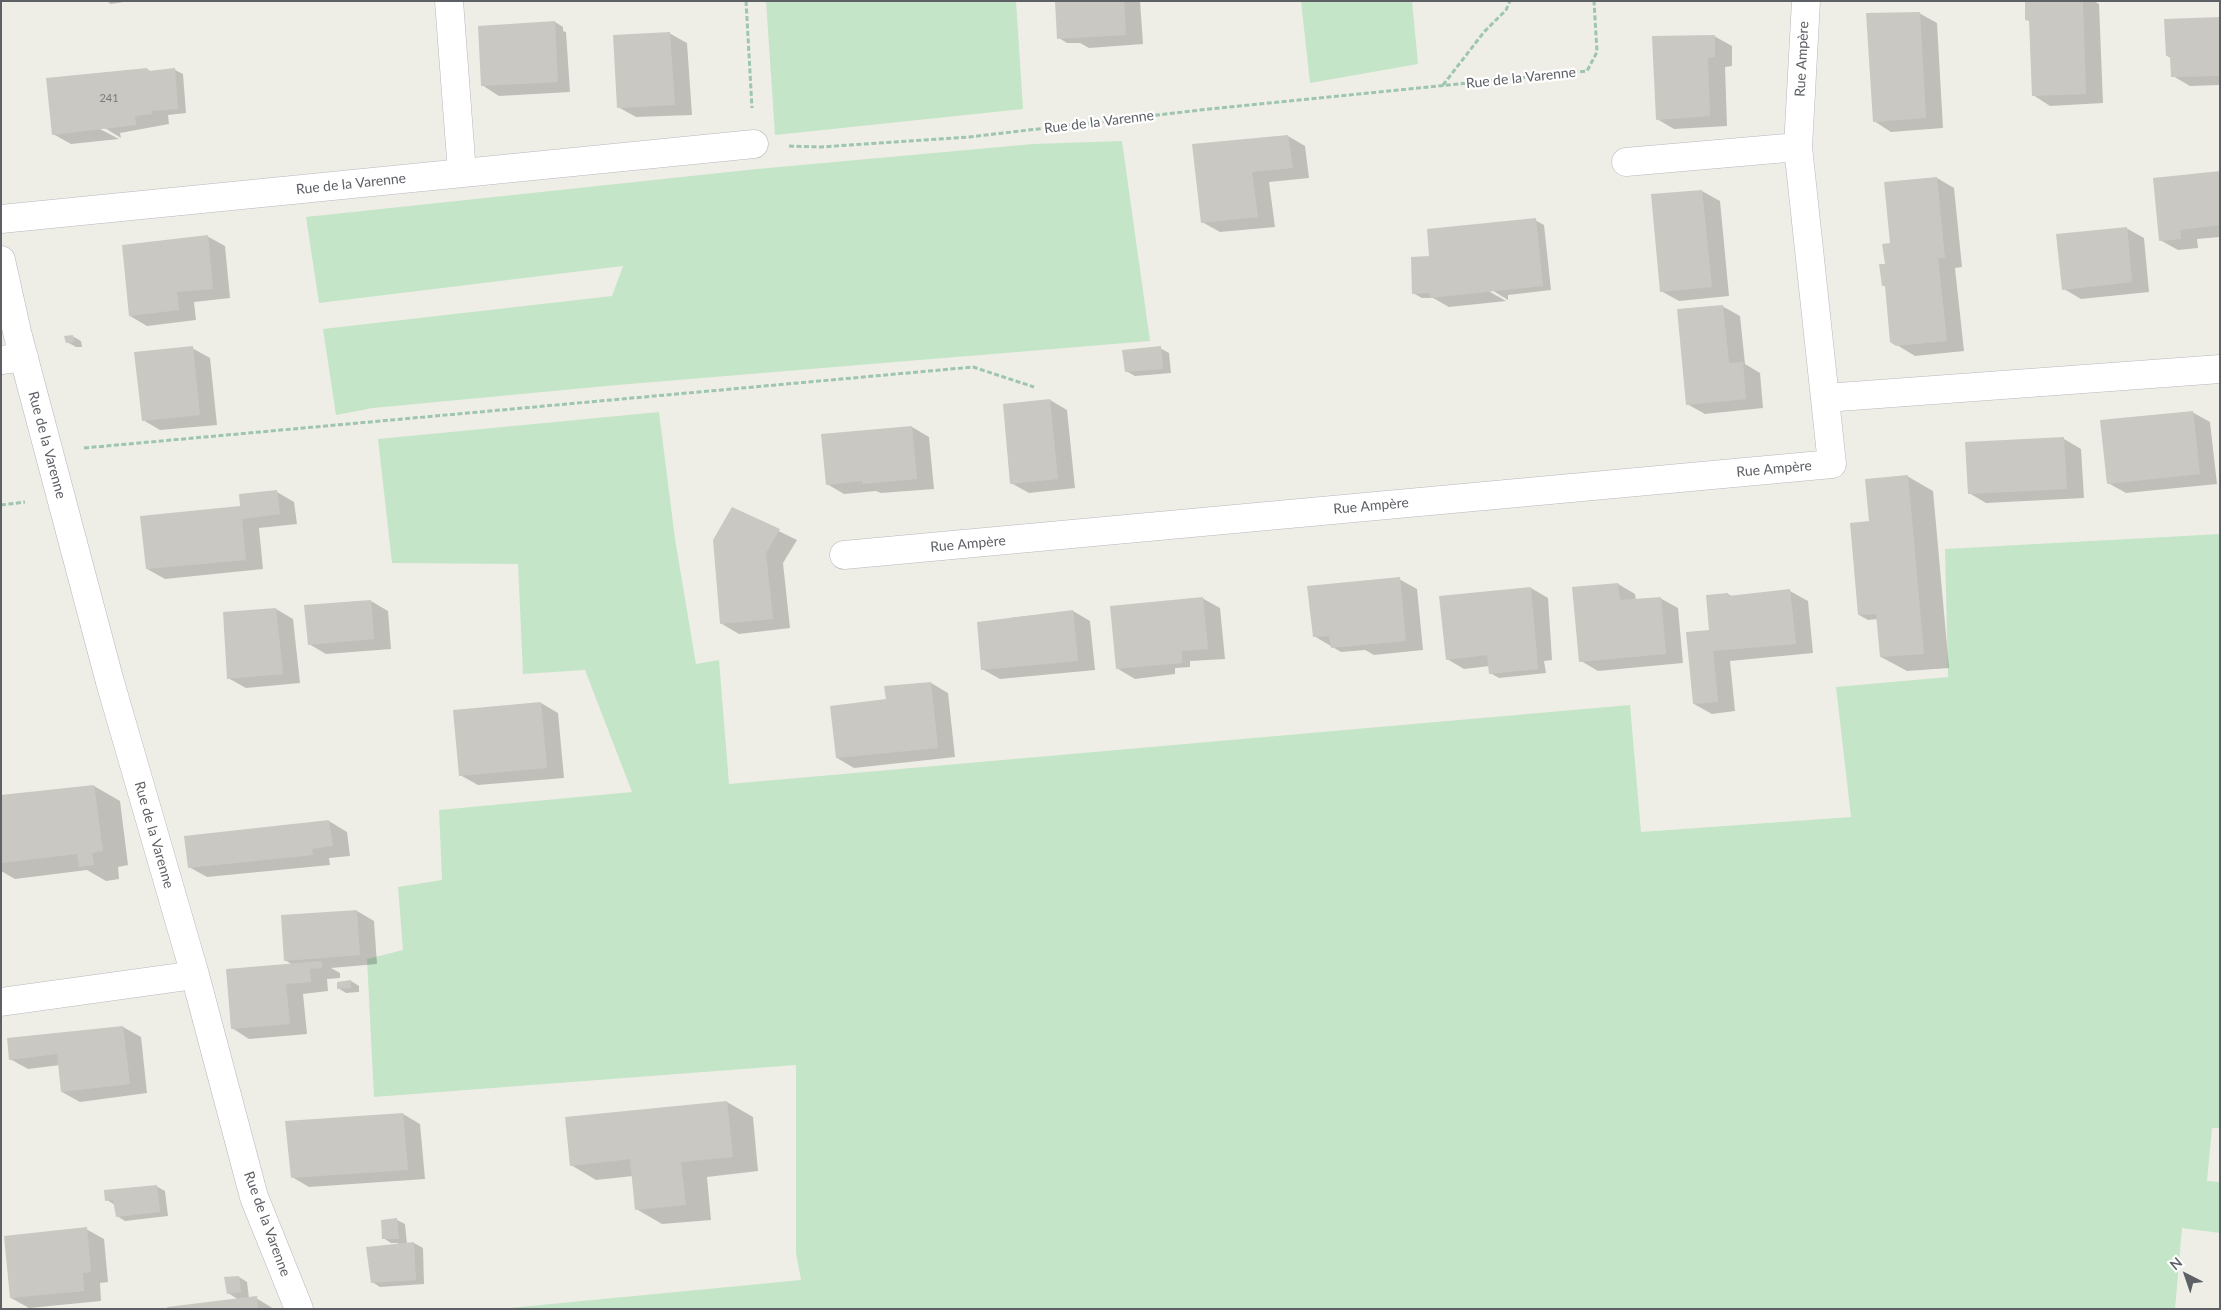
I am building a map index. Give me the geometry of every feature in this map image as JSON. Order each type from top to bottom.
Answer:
[{"type":"street","points":[[449,1],[462,173]]},
{"type":"street","name":"Rue Ampère","points":[[844,555],[1832,464],[1798,147],[1806,1]]},
{"type":"street","name":"Rue de la Varenne","points":[[1,219],[754,144]]},
{"type":"street","points":[[1626,162],[1798,147]]},
{"type":"street","name":"Rue de la Varenne","points":[[1,260],[12,359],[48,451],[110,682],[194,975],[254,1197],[299,1309]]},
{"type":"street","points":[[1825,398],[2220,369]]},
{"type":"street","points":[[1,1002],[194,975]]},
{"type":"path","points":[[746,1],[754,144]]},
{"type":"path","name":"Rue de la Varenne","points":[[1443,86],[1484,32],[1506,10],[1510,1]]},
{"type":"path","name":"Rue de la Varenne","points":[[754,144],[821,147],[969,137],[1208,109],[1587,71],[1597,52],[1594,1]]},
{"type":"path","points":[[48,451],[973,367],[1034,387]]},
{"type":"green space","points":[[766,1],[1016,1],[1023,109],[775,135]]},
{"type":"green space","points":[[1301,1],[1412,1],[1418,64],[1310,83]]},
{"type":"green space","points":[[1122,141],[1150,341],[617,385],[373,408],[336,415],[323,329],[612,296],[623,266],[319,303],[306,217],[757,169],[1033,144]]},
{"type":"green space","points":[[659,412],[675,539],[696,664],[719,660],[729,784],[1630,705],[1641,832],[1851,817],[1836,687],[1948,677],[1945,549],[2220,534],[2220,1128],[2212,1128],[2207,1181],[2220,1182],[2220,1233],[2182,1228],[2175,1309],[499,1309],[801,1280],[796,1253],[796,1065],[374,1097],[367,959],[403,950],[398,887],[442,880],[439,810],[632,792],[585,670],[523,674],[518,564],[392,563],[378,439]]},
{"type":"building","points":[[1055,1],[1124,1],[1126,35],[1057,39]]},
{"type":"building","points":[[2025,1],[2083,1],[2086,94],[2032,96],[2029,21],[2025,20]]},
{"type":"building","points":[[1920,12],[1926,118],[1873,122],[1866,13]]},
{"type":"building","points":[[2220,17],[2220,76],[2171,77],[2170,56],[2166,56],[2164,19]]},
{"type":"building","points":[[555,21],[558,82],[481,86],[478,26]]},
{"type":"building","points":[[670,32],[675,105],[617,108],[613,35]]},
{"type":"building","points":[[1715,35],[1715,57],[1708,58],[1710,116],[1656,120],[1652,36]]},
{"type":"building","points":[[147,68],[148,71],[175,68],[178,109],[152,111],[152,114],[135,116],[136,125],[52,135],[46,78]]},
{"type":"building","points":[[1288,135],[1293,168],[1252,172],[1258,217],[1201,223],[1192,144]]},
{"type":"building","points":[[2220,171],[2220,225],[2180,230],[2181,239],[2159,241],[2153,178]]},
{"type":"building","points":[[1937,177],[1945,258],[1938,258],[1947,341],[1896,346],[1890,342],[1885,286],[1882,286],[1879,264],[1885,264],[1882,244],[1890,243],[1884,182]]},
{"type":"building","points":[[1702,190],[1712,287],[1660,292],[1651,194]]},
{"type":"building","points":[[1536,218],[1543,286],[1430,298],[1430,293],[1412,294],[1411,257],[1429,256],[1427,229]]},
{"type":"building","points":[[2127,227],[2132,282],[2062,290],[2056,234]]},
{"type":"building","points":[[208,235],[213,289],[177,292],[179,310],[129,316],[122,245]]},
{"type":"building","points":[[1723,305],[1729,363],[1743,362],[1746,399],[1686,405],[1677,309]]},
{"type":"building","points":[[73,335],[74,342],[66,343],[64,336]]},
{"type":"building","points":[[193,346],[200,415],[142,421],[134,352]]},
{"type":"building","points":[[1161,346],[1163,369],[1125,372],[1122,350]]},
{"type":"building","points":[[1050,399],[1058,479],[1010,484],[1003,404]]},
{"type":"building","points":[[2193,411],[2200,474],[2107,484],[2100,420]]},
{"type":"building","points":[[912,426],[917,479],[863,484],[862,481],[826,485],[821,434]]},
{"type":"building","points":[[2064,437],[2067,489],[1968,494],[1965,442]]},
{"type":"building","points":[[1908,475],[1924,654],[1880,657],[1876,614],[1858,615],[1850,523],[1869,521],[1865,479]]},
{"type":"building","points":[[277,490],[280,514],[242,519],[246,560],[146,569],[140,516],[240,506],[239,494]]},
{"type":"building","points":[[732,507],[780,529],[766,553],[773,619],[720,624],[713,540]]},
{"type":"building","points":[[1400,577],[1406,641],[1331,648],[1329,636],[1313,637],[1307,586]]},
{"type":"building","points":[[1618,583],[1620,600],[1661,597],[1666,654],[1579,662],[1572,587]]},
{"type":"building","points":[[1531,587],[1538,669],[1489,674],[1487,655],[1446,660],[1439,596]]},
{"type":"building","points":[[1790,589],[1796,644],[1713,651],[1718,702],[1693,704],[1686,632],[1709,630],[1706,595],[1728,593],[1728,596]]},
{"type":"building","points":[[1203,597],[1208,649],[1182,651],[1182,663],[1116,669],[1110,606]]},
{"type":"building","points":[[371,600],[374,639],[308,645],[304,605]]},
{"type":"building","points":[[276,608],[283,674],[227,679],[223,612]]},
{"type":"building","points":[[1073,610],[1078,661],[981,670],[977,622]]},
{"type":"building","points":[[931,682],[938,748],[836,758],[830,706],[886,699],[884,686]]},
{"type":"building","points":[[541,702],[547,768],[459,776],[453,710]]},
{"type":"building","points":[[94,785],[103,851],[92,853],[94,865],[79,867],[77,854],[1,863],[1,795]]},
{"type":"building","points":[[329,820],[333,846],[312,849],[313,855],[188,868],[184,836]]},
{"type":"building","points":[[357,910],[360,955],[284,961],[281,915]]},
{"type":"building","points":[[322,961],[322,968],[310,969],[311,982],[286,984],[290,1024],[231,1029],[226,969]]},
{"type":"building","points":[[351,980],[351,988],[337,989],[337,982]]},
{"type":"building","points":[[123,1026],[130,1084],[61,1092],[57,1054],[9,1060],[7,1038]]},
{"type":"building","points":[[727,1101],[733,1157],[681,1162],[686,1205],[635,1210],[630,1159],[570,1166],[565,1117]]},
{"type":"building","points":[[403,1113],[408,1170],[291,1178],[285,1121]]},
{"type":"building","points":[[157,1185],[160,1212],[116,1217],[113,1200],[105,1201],[104,1190]]},
{"type":"building","points":[[397,1218],[399,1239],[382,1239],[381,1220]]},
{"type":"building","points":[[87,1227],[91,1272],[83,1273],[84,1291],[10,1298],[4,1236]]},
{"type":"building","points":[[414,1242],[416,1280],[371,1283],[366,1247]]},
{"type":"building","points":[[239,1276],[241,1292],[227,1294],[224,1277]]},
{"type":"building","points":[[257,1296],[258,1309],[168,1309],[167,1307]]}]
